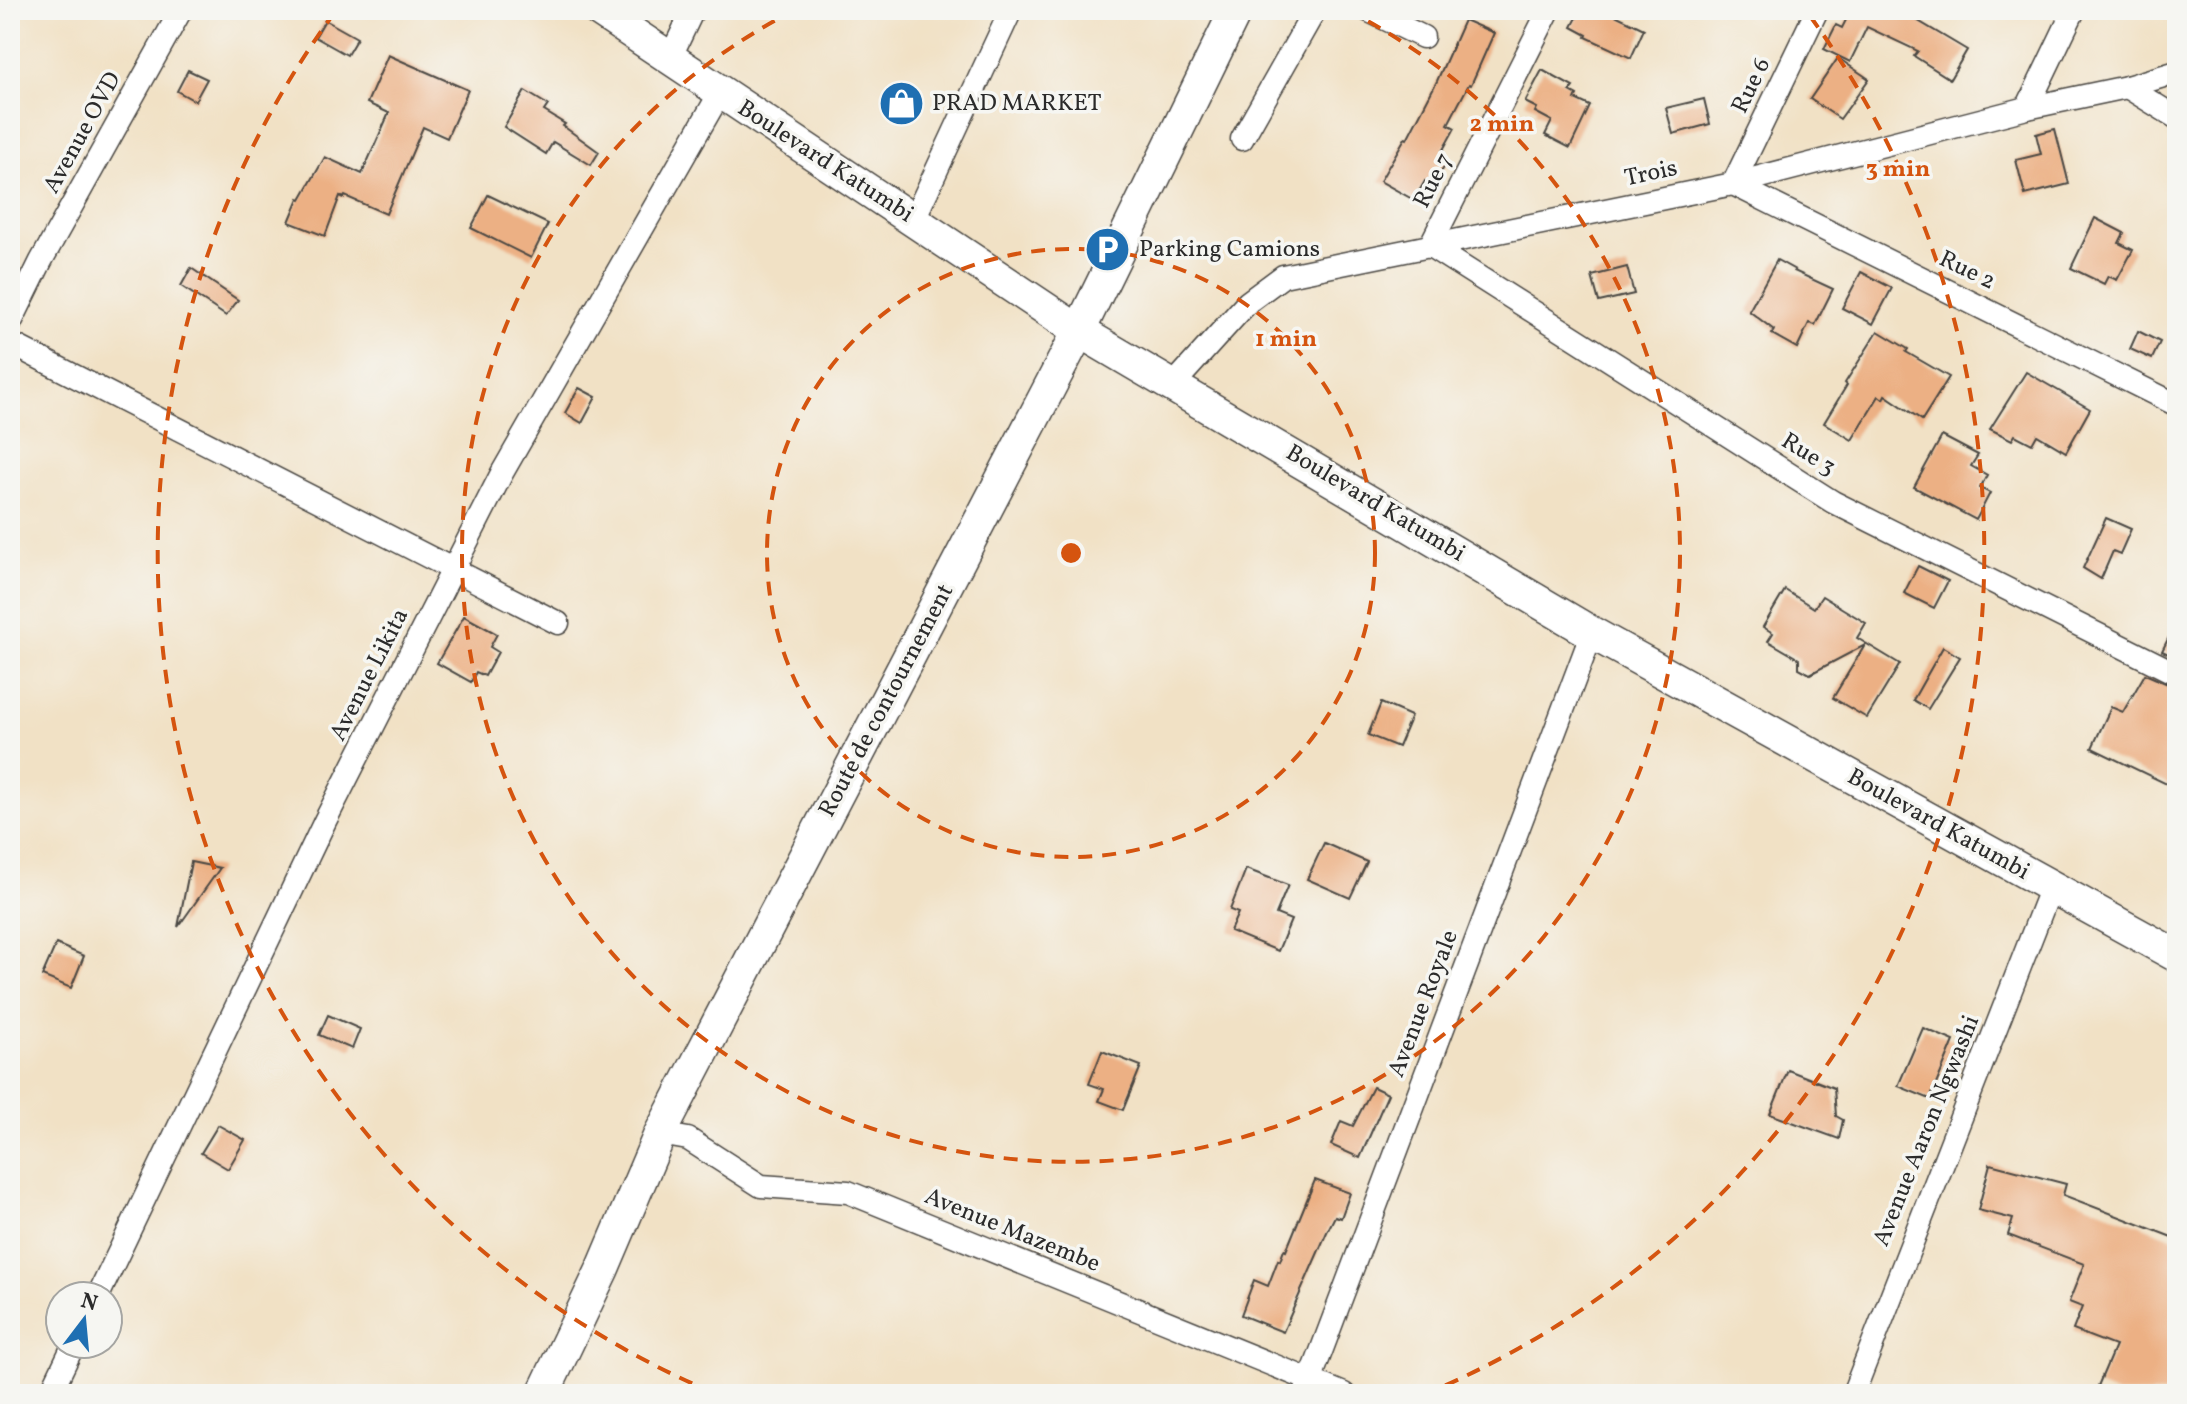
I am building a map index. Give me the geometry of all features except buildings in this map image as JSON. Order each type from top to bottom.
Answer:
[{"type":"street","name":"Avenue OVD","points":[[10,324],[41,261],[181,10]]},
{"type":"street","name":"Boulevard Katumbi","points":[[598,10],[1079,331],[1592,633],[2177,956]]},
{"type":"street","points":[[670,58],[693,10]]},
{"type":"street","points":[[913,221],[1011,10]]},
{"type":"street","name":"Route de contournement","points":[[543,1394],[603,1268],[660,1134],[1079,331],[1236,10]]},
{"type":"street","points":[[1242,139],[1315,10]]},
{"type":"street","points":[[1367,10],[1423,37]]},
{"type":"street","name":"Rue 7","points":[[1430,246],[1549,10]]},
{"type":"street","name":"Rue 6","points":[[1733,184],[1817,10]]},
{"type":"street","points":[[2027,108],[2074,10]]},
{"type":"street","name":"Trois","points":[[1173,385],[1248,302],[1283,276],[1733,184],[2177,72]]},
{"type":"street","points":[[2127,87],[2177,118]]},
{"type":"street","name":"Avenue Likita","points":[[106,1280],[325,821],[502,473],[720,93]]},
{"type":"street","name":"Rue 2","points":[[1733,184],[2177,405]]},
{"type":"street","name":"Rue 3","points":[[1430,246],[1833,502],[2177,674]]},
{"type":"street","points":[[10,343],[558,623]]},
{"type":"street","name":"Avenue Royale","points":[[1308,1387],[1592,633]]},
{"type":"street","name":"Avenue Aaron Ngwashi","points":[[1853,1394],[2051,887]]},
{"type":"street","name":"Avenue Mazembe","points":[[660,1134],[688,1139],[761,1186],[848,1192],[1308,1387],[1344,1394]]},
{"type":"street","points":[[50,1394],[66,1360]]},
{"type":"place","name":"PRAD MARKET","points":[[901,104]]},
{"type":"place","name":"Parking Camions","points":[[1108,250]]}]
